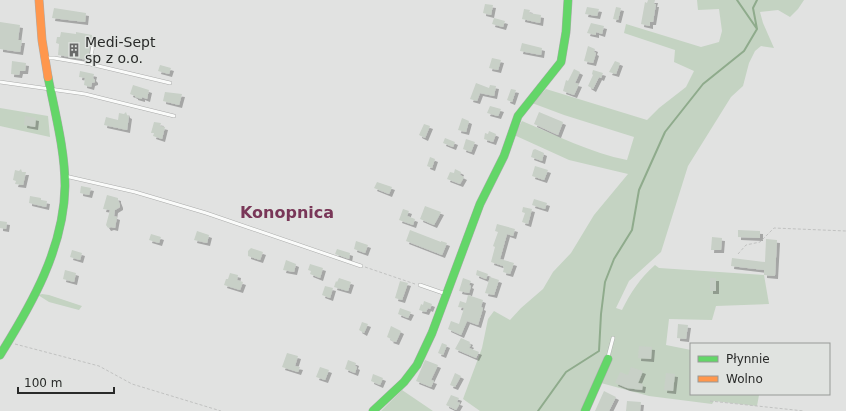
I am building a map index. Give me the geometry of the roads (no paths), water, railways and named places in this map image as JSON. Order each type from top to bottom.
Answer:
[{"type":"street","points":[[0,355],[34,294],[51,259],[63,209],[65,176],[59,131],[50,89],[39,22],[39,0]]},
{"type":"street","points":[[373,411],[404,382],[417,365],[432,333],[480,204],[492,176],[504,156],[518,116],[561,62],[566,40],[568,0]]},
{"type":"street","points":[[585,411],[608,359]]},
{"type":"lane","points":[[90,64],[94,38]]},
{"type":"lane","points":[[45,58],[90,64],[170,83]]},
{"type":"lane","points":[[0,82],[85,94],[174,116]]},
{"type":"lane","points":[[65,176],[135,192],[206,213],[361,266]]},
{"type":"lane","points":[[420,285],[446,294]]},
{"type":"lane","points":[[608,359],[613,338]]},
{"type":"waterway","points":[[737,0],[757,29]]},
{"type":"waterway","points":[[538,411],[566,372],[599,351],[601,314],[605,282],[614,259],[632,230],[639,190],[665,132],[703,84],[744,51],[757,29],[753,8],[757,0]]},
{"type":"place","name":"Medi-Sept sp z o.o.","points":[[74,50]]},
{"type":"district","name":"Konopnica","points":[[287,212]]}]
